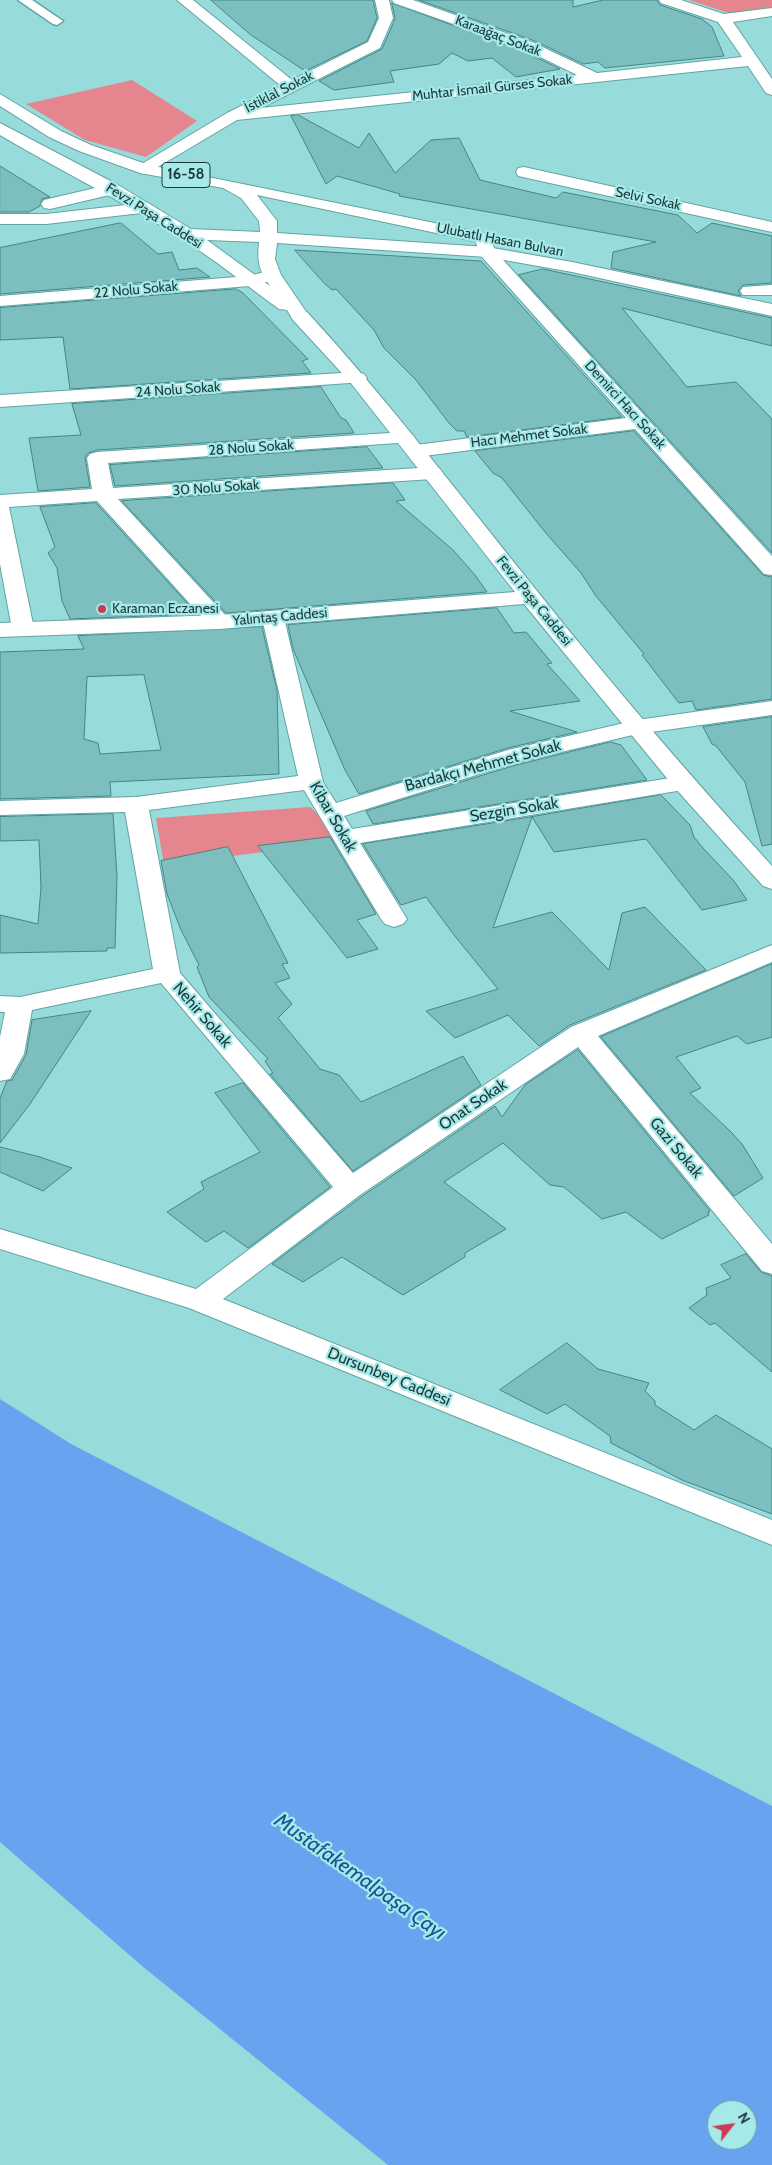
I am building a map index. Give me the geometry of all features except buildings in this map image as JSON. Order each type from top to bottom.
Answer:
[{"type":"street","name":"İstiklal Sokak","points":[[0,218],[112,189],[233,116],[375,45],[386,18],[382,0]]},
{"type":"street","name":"Karaağaç Sokak","points":[[399,0],[530,46],[594,77]]},
{"type":"street","points":[[666,0],[723,19],[772,12]]},
{"type":"street","points":[[190,2],[290,86]]},
{"type":"street","points":[[723,19],[772,90]]},
{"type":"street","name":"Muhtar İsmail Gürses Sokak","points":[[233,116],[594,77],[753,64],[772,66]]},
{"type":"street","name":"Fevzi Paşa Caddesi","points":[[0,99],[55,134],[85,148],[146,169],[228,184],[247,194],[268,221],[269,237],[266,259],[272,275],[300,316],[357,378],[530,597],[683,783],[772,881]]},
{"type":"street","name":"Fevzi Paşa Caddesi","points":[[0,128],[67,167],[112,189],[186,234],[300,316]]},
{"type":"street","name":"Selvi Sokak","points":[[524,172],[772,227]]},
{"type":"street","name":"Ulubatlı Hasan Bulvarı","points":[[228,184],[572,267],[772,310]]},
{"type":"street","points":[[0,218],[46,219],[144,208]]},
{"type":"street","name":"Ulubatlı Hasan Bulvarı","points":[[186,234],[485,245],[772,297]]},
{"type":"street","name":"Demirci Hacı Sokak","points":[[485,245],[641,422],[767,558]]},
{"type":"street","name":"22 Nolu Sokak","points":[[0,301],[250,280],[272,275]]},
{"type":"street","points":[[749,292],[772,290]]},
{"type":"street","name":"24 Nolu Sokak","points":[[0,401],[357,378]]},
{"type":"street","name":"Hacı Mehmet Sokak","points":[[411,444],[641,422]]},
{"type":"street","name":"28 Nolu Sokak","points":[[104,496],[97,458],[411,444]]},
{"type":"street","name":"30 Nolu Sokak","points":[[0,501],[104,496],[433,473]]},
{"type":"street","points":[[104,496],[219,622]]},
{"type":"street","points":[[0,508],[23,629]]},
{"type":"street","name":"Yalıntaş Caddesi","points":[[0,630],[219,622],[530,597]]},
{"type":"street","name":"Kibar Sokak","points":[[273,618],[311,782],[394,919]]},
{"type":"street","name":"Bardakçı Mehmet Sokak","points":[[330,812],[508,757],[637,727],[772,708]]},
{"type":"street","points":[[0,808],[136,804],[311,782]]},
{"type":"street","name":"Sezgin Sokak","points":[[345,838],[683,783]]},
{"type":"street","name":"Nehir Sokak","points":[[136,804],[168,974],[350,1188]]},
{"type":"street","name":"Onat Sokak","points":[[200,1301],[350,1188],[581,1033],[772,953]]},
{"type":"street","points":[[0,1073],[10,1054],[10,1004],[168,974]]},
{"type":"street","name":"Gazi Sokak","points":[[581,1033],[772,1264]]},
{"type":"street","name":"Dursunbey Caddesi","points":[[0,1239],[200,1301],[550,1441],[772,1533]]},
{"type":"lane","points":[[24,0],[58,21]]},
{"type":"shaded area","points":[[689,0],[772,0],[772,7],[729,13]]},
{"type":"shaded area","points":[[132,80],[197,121],[146,157],[85,140],[26,104]]},
{"type":"shaded area","points":[[310,807],[347,841],[164,865],[156,818]]},
{"type":"water","name":"Mustafakemalpaşa Çayı","points":[[0,1399],[71,1444],[772,1806],[772,2165],[388,2165],[142,1966],[0,1842]]},
{"type":"place","name":"Karaman Eczanesi","points":[[102,609]]}]
